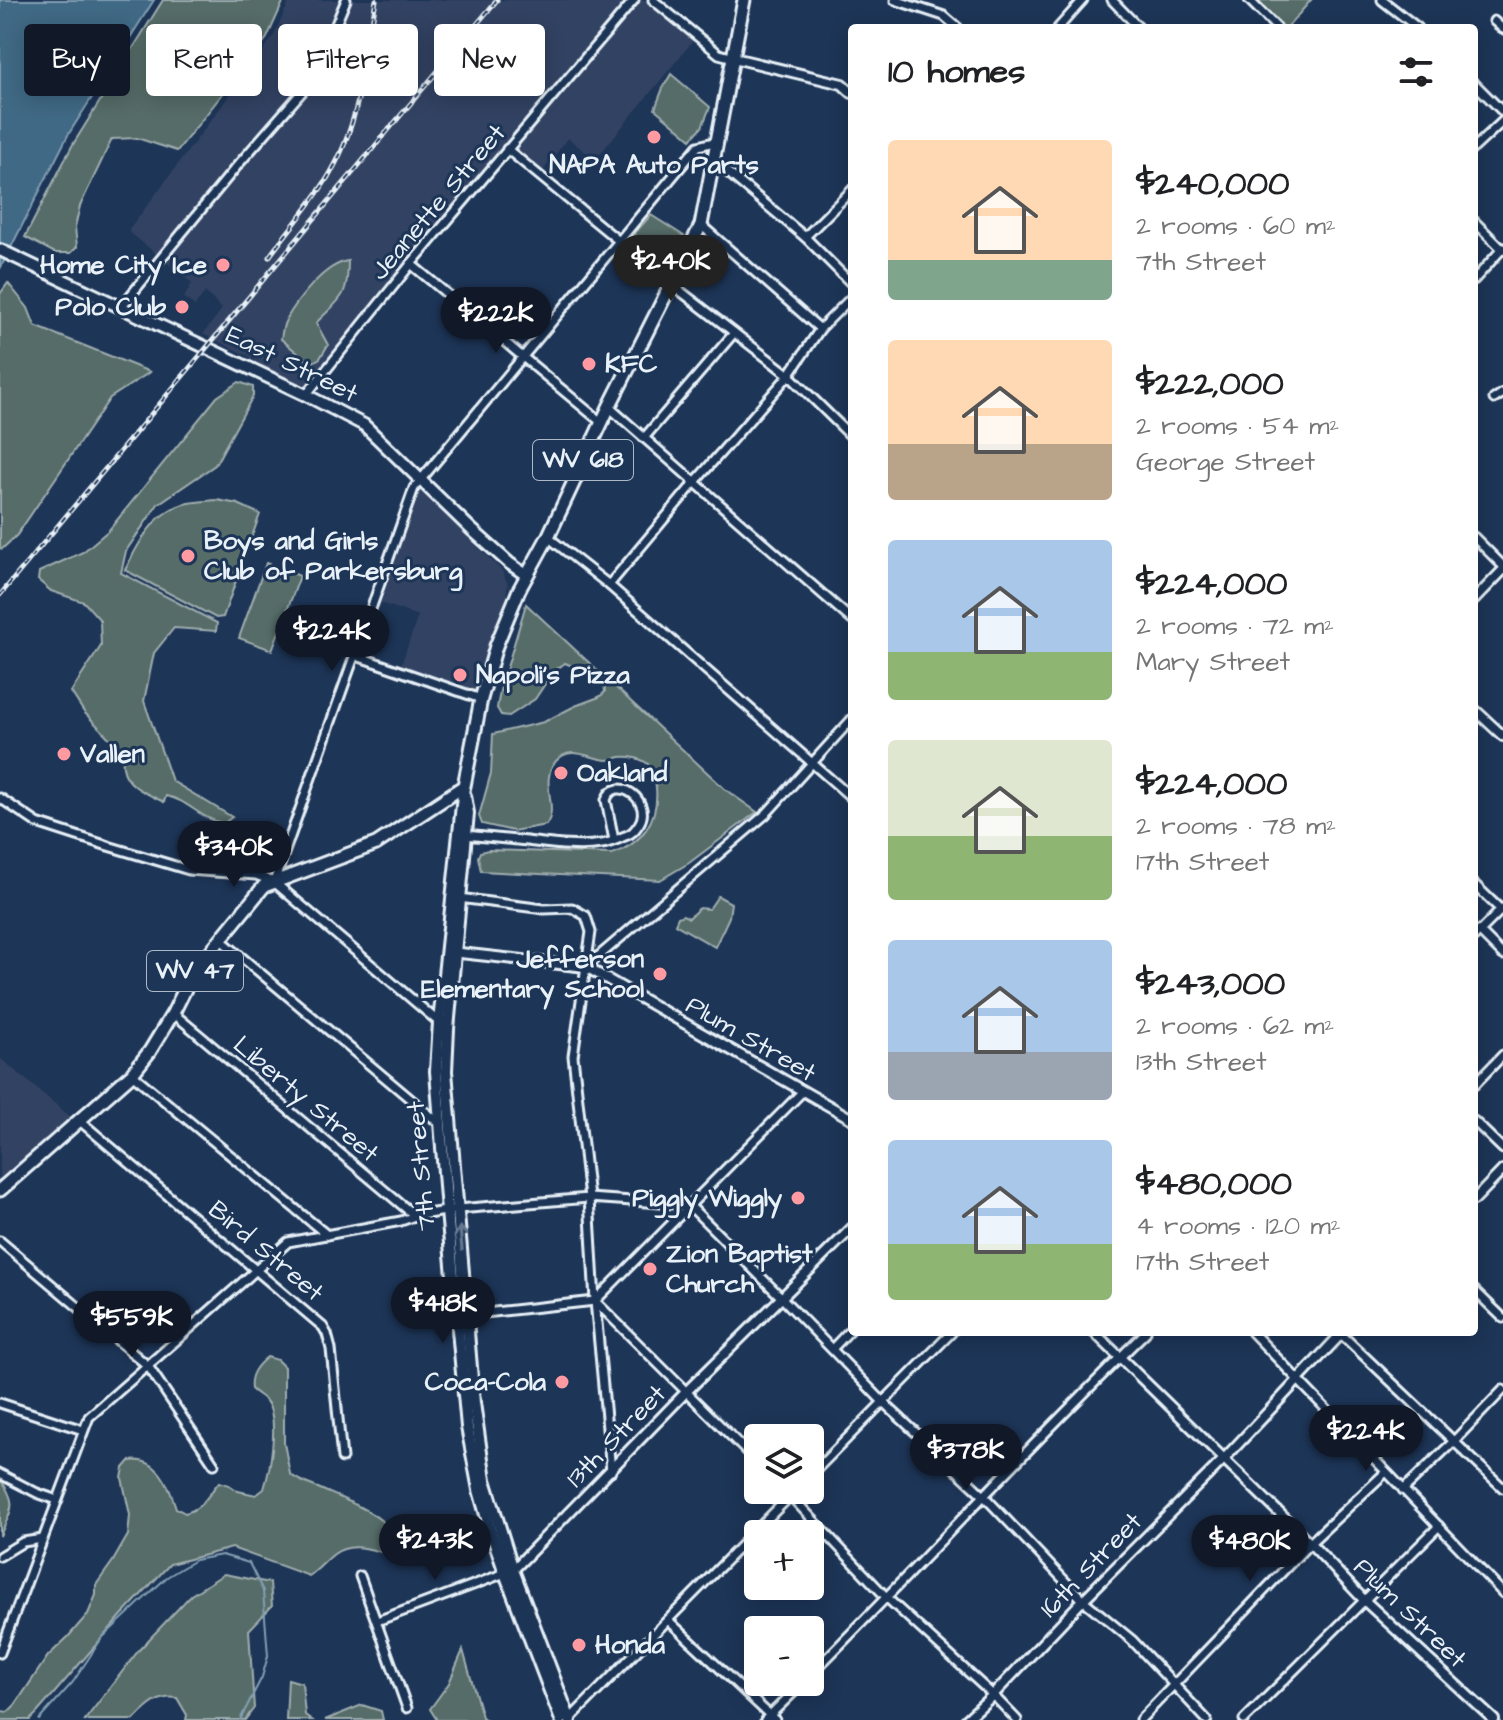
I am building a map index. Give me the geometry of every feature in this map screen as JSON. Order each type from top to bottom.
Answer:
[{"type":"main road","name":"7th Street","points":[[570,1720],[509,1572],[485,1480],[474,1403],[467,1315],[439,1123],[436,1071],[450,952],[459,812],[481,699],[496,646],[526,575],[548,537],[601,422],[701,225],[744,0]]},
{"type":"main road","name":"East Street","points":[[0,250],[364,425],[476,534],[526,575]]},
{"type":"main road","name":"7th Street","points":[[450,952],[468,813],[464,786]]},
{"type":"main road","name":"WV 47","points":[[0,1190],[132,1074],[173,1013],[193,973],[264,886],[376,844],[464,786]]},
{"type":"main road","name":"7th Street","points":[[443,1025],[452,1210],[470,1445],[479,1490],[561,1720]]},
{"type":"street","points":[[121,307],[308,85],[346,0]]},
{"type":"street","name":"Jeanette Street","points":[[306,395],[411,264],[634,0]]},
{"type":"street","points":[[653,0],[719,54],[842,84],[848,89]]},
{"type":"street","points":[[895,0],[944,16],[953,24]]},
{"type":"street","points":[[1062,24],[1083,0]]},
{"type":"street","points":[[1112,0],[1135,24]]},
{"type":"street","points":[[1249,0],[1273,24]]},
{"type":"street","points":[[1382,0],[1413,24]]},
{"type":"street","points":[[1494,21],[1503,29]]},
{"type":"street","points":[[1478,87],[1503,112]]},
{"type":"street","points":[[1478,144],[1503,121]]},
{"type":"street","points":[[274,882],[414,488],[698,146],[718,141]]},
{"type":"street","points":[[507,149],[670,283],[789,375],[848,433]]},
{"type":"street","points":[[714,161],[805,237],[848,280]]},
{"type":"street","points":[[805,237],[848,194]]},
{"type":"street","points":[[701,225],[820,329]]},
{"type":"street","points":[[1478,225],[1503,249],[1478,276]]},
{"type":"street","points":[[411,264],[601,422]]},
{"type":"street","points":[[609,585],[789,375],[820,329],[848,301]]},
{"type":"street","points":[[644,438],[734,333]]},
{"type":"street","points":[[1494,399],[1503,394]]},
{"type":"street","points":[[609,407],[848,616]]},
{"type":"street","points":[[548,537],[609,585],[848,794]]},
{"type":"street","points":[[1478,541],[1503,568],[1478,596]]},
{"type":"street","points":[[354,655],[481,699]]},
{"type":"street","points":[[1478,713],[1503,736]]},
{"type":"street","points":[[586,967],[766,814],[848,723]]},
{"type":"street","points":[[465,835],[566,845],[603,844],[631,834],[642,821],[643,807],[627,790],[613,790],[606,800],[614,840]]},
{"type":"street","points":[[0,798],[37,823],[108,846],[189,870],[256,875],[274,882],[443,1025]]},
{"type":"street","points":[[1478,888],[1502,909],[1478,932]]},
{"type":"street","points":[[459,898],[544,909],[572,908],[586,916],[591,932],[573,1056],[589,1198],[611,1471]]},
{"type":"street","points":[[1478,936],[1503,955]]},
{"type":"street","points":[[220,939],[439,1123]]},
{"type":"street","name":"Plum Street","points":[[450,952],[586,967],[848,1117]]},
{"type":"street","name":"Liberty Street","points":[[173,1013],[415,1216]]},
{"type":"street","points":[[1478,1081],[1503,1055]]},
{"type":"street","points":[[132,1074],[327,1235]]},
{"type":"street","points":[[467,1315],[595,1301],[803,1091]]},
{"type":"street","name":"Bird Street","points":[[80,1121],[317,1320],[327,1334],[331,1349],[342,1458]]},
{"type":"street","points":[[1478,1125],[1503,1149]]},
{"type":"street","points":[[1478,1196],[1503,1170]]},
{"type":"street","points":[[0,1653],[89,1417],[288,1242],[452,1210],[589,1198],[689,1205],[883,1402],[984,1496],[1083,1600],[1132,1640],[1207,1720]]},
{"type":"street","name":"13th Street","points":[[377,1621],[509,1572],[848,1232]]},
{"type":"street","points":[[0,1241],[148,1366],[214,1464]]},
{"type":"street","points":[[1478,1294],[1503,1318]]},
{"type":"street","points":[[595,1301],[744,1449]]},
{"type":"street","points":[[832,1349],[848,1332]]},
{"type":"street","points":[[824,1462],[948,1336]]},
{"type":"street","name":"Plum Street","points":[[1098,1336],[1365,1601],[1494,1720]]},
{"type":"street","points":[[824,1661],[1142,1336]]},
{"type":"street","points":[[1256,1336],[1503,1593]]},
{"type":"street","name":"16th Street","points":[[966,1720],[1224,1459],[1339,1336]]},
{"type":"street","points":[[1345,1336],[1503,1488]]},
{"type":"street","points":[[1403,1490],[1503,1390]]},
{"type":"street","points":[[1494,1399],[1503,1408]]},
{"type":"street","points":[[0,1403],[83,1430]]},
{"type":"street","points":[[1140,1720],[1310,1543],[1386,1472]]},
{"type":"street","points":[[0,1474],[57,1500]]},
{"type":"street","points":[[570,1720],[779,1504]]},
{"type":"street","points":[[802,1504],[887,1598],[1017,1720]]},
{"type":"street","points":[[1244,1720],[1439,1526]]},
{"type":"street","points":[[0,1556],[23,1542],[43,1539]]},
{"type":"street","points":[[360,1576],[407,1708]]},
{"type":"street","points":[[668,1620],[770,1718],[791,1696]]},
{"type":"shaded area","points":[[0,0],[154,0],[130,38],[130,24],[24,24],[24,96],[93,96],[68,135],[0,269]]},
{"type":"shaded area","points":[[290,0],[653,0],[697,36],[595,160],[568,138],[539,176],[508,150],[306,395],[248,356],[203,334],[222,309],[205,292],[195,306],[184,298],[192,283],[128,231],[229,96],[262,96],[262,52],[278,26],[278,96],[418,96],[418,24],[279,24]]},
{"type":"shaded area","points":[[423,492],[502,571],[508,584],[505,602],[474,690],[401,665],[418,616],[381,603],[419,493]]},
{"type":"shaded area","points":[[0,1058],[72,1118],[0,1178]]},
{"type":"green space","points":[[163,0],[284,0],[262,44],[262,24],[148,24]]},
{"type":"green space","points":[[1249,0],[1311,0],[1290,24],[1273,24]]},
{"type":"green space","points":[[146,27],[146,96],[221,96],[177,151],[137,138],[112,139],[80,206],[75,227],[77,247],[71,253],[55,253],[25,237],[72,146],[103,96],[130,96],[130,53]]},
{"type":"green space","points":[[671,74],[710,107],[702,127],[691,139],[655,109]]},
{"type":"green space","points":[[651,215],[684,236],[665,269],[634,244],[632,236]]},
{"type":"green space","points":[[348,261],[347,283],[341,296],[316,323],[328,345],[320,358],[313,362],[306,360],[281,339],[285,322],[304,293],[321,276]]},
{"type":"green space","points":[[8,283],[28,308],[35,326],[150,372],[110,398],[17,535],[2,549],[0,294]]},
{"type":"green space","points":[[239,382],[253,387],[253,396],[215,465],[158,504],[126,551],[121,573],[217,623],[216,631],[174,628],[154,653],[144,701],[172,781],[232,817],[224,823],[208,818],[174,798],[166,796],[164,802],[128,780],[119,748],[84,712],[71,692],[101,646],[100,620],[84,602],[51,591],[38,580],[39,572],[83,552],[109,530],[217,397]]},
{"type":"green space","name":"Boys and Girls Club of Parkersburg","points":[[217,500],[238,504],[260,514],[223,617],[216,618],[125,570],[141,540],[164,514],[184,504]]},
{"type":"green space","points":[[266,563],[300,576],[272,650],[239,638]]},
{"type":"green space","points":[[526,604],[726,790],[757,812],[689,863],[660,880],[481,871],[478,857],[480,852],[488,850],[612,854],[640,837],[655,810],[655,779],[649,765],[631,757],[608,760],[574,753],[562,756],[551,769],[551,810],[546,825],[513,831],[482,824],[479,816],[491,773],[493,734],[544,722],[605,692],[604,684],[565,663],[553,672],[535,699],[509,716],[501,715],[497,708],[500,691]]},
{"type":"green space","points":[[718,896],[731,903],[729,917],[715,947],[675,924],[678,917],[683,915],[689,918],[699,908],[709,909]]},
{"type":"green space","points":[[267,1357],[277,1360],[284,1367],[284,1443],[290,1474],[380,1519],[399,1539],[406,1552],[397,1557],[365,1548],[349,1548],[334,1554],[309,1576],[232,1548],[170,1564],[30,1720],[0,1720],[0,1711],[8,1712],[15,1705],[48,1656],[88,1614],[96,1595],[96,1585],[128,1535],[130,1515],[122,1478],[124,1468],[130,1461],[148,1463],[155,1468],[166,1482],[176,1508],[185,1513],[200,1505],[219,1482],[256,1495],[264,1489],[271,1457],[272,1419],[266,1401],[251,1389],[251,1379]]},
{"type":"green space","points":[[0,1479],[10,1495],[11,1507],[0,1536]]},
{"type":"green space","points":[[224,1574],[270,1583],[272,1606],[249,1630],[254,1708],[245,1720],[186,1720],[187,1715],[177,1698],[164,1698],[153,1703],[134,1720],[85,1720],[139,1650],[191,1595]]},
{"type":"green space","points":[[463,1650],[482,1717],[486,1720],[437,1720],[430,1709],[449,1683]]},
{"type":"green space","points":[[288,1679],[302,1683],[305,1715],[312,1720],[286,1720]]},
{"type":"green space","points":[[362,1705],[381,1711],[383,1720],[325,1720]]},
{"type":"waterway","points":[[39,1720],[73,1682],[102,1638],[167,1577],[195,1560],[222,1555],[249,1563],[263,1591],[268,1656],[262,1677],[240,1720]]},
{"type":"railway","points":[[269,257],[317,194],[341,153],[361,88],[376,0]]},
{"type":"railway","points":[[0,595],[497,0]]},
{"type":"place","name":"NAPA Auto Parts","points":[[654,137]]},
{"type":"place","name":"Home City Ice","points":[[223,265]]},
{"type":"place","name":"Polo Club","points":[[182,307]]},
{"type":"place","name":"KFC","points":[[589,364]]},
{"type":"place","name":"Boys and Girls Club of Parkersburg","points":[[188,556]]},
{"type":"place","name":"Napoli's Pizza","points":[[460,675]]},
{"type":"place","name":"Vallen","points":[[64,754]]},
{"type":"place","name":"Oakland","points":[[561,773]]},
{"type":"place","name":"Jefferson Elementary School","points":[[660,974]]},
{"type":"place","name":"Piggly Wiggly","points":[[798,1198]]},
{"type":"place","name":"Zion Baptist Church","points":[[650,1269]]},
{"type":"place","name":"Coca-Cola","points":[[562,1382]]},
{"type":"place","name":"Honda","points":[[579,1645]]}]
